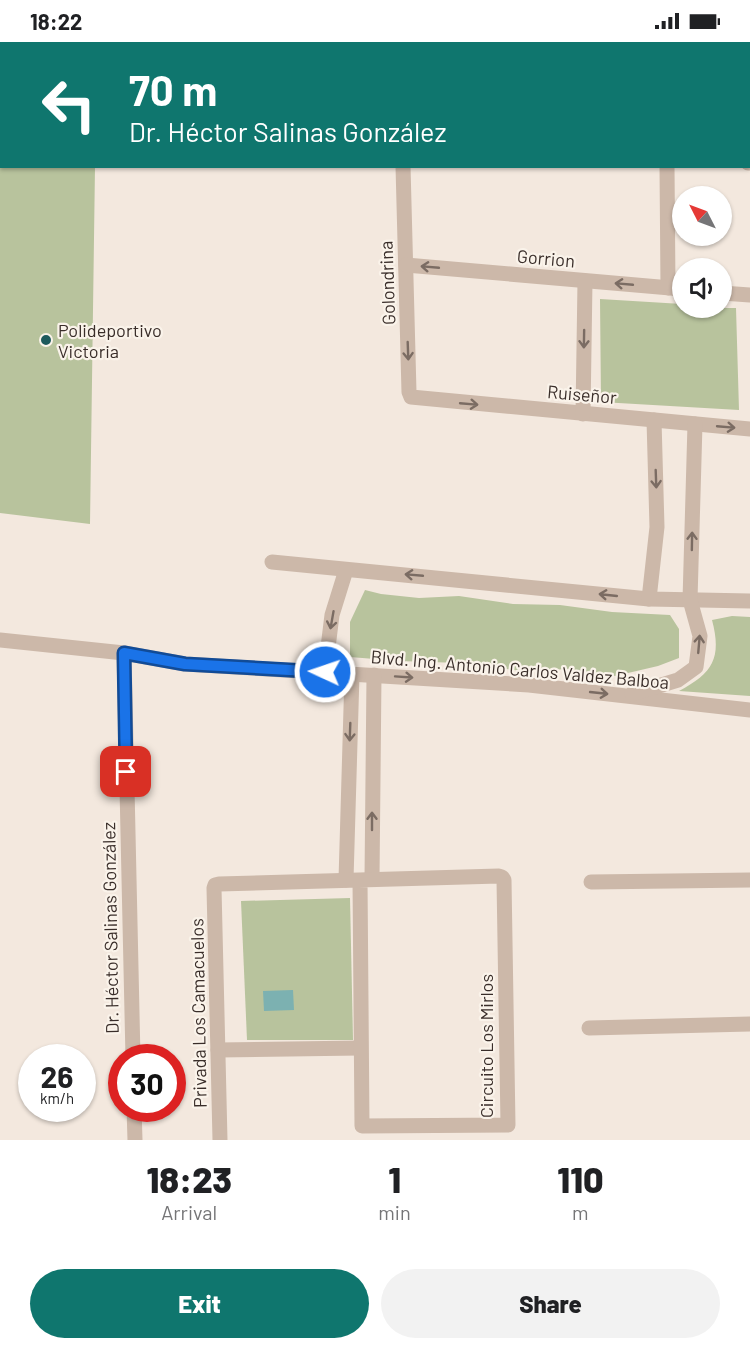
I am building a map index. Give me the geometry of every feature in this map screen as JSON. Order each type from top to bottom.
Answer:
[{"type":"street","name":"Golondrina","points":[[403,168],[411,397]]},
{"type":"street","points":[[667,168],[673,258]]},
{"type":"street","name":"Gorrion","points":[[406,265],[672,289]]},
{"type":"street","points":[[583,414],[585,281]]},
{"type":"street","points":[[732,294],[750,295]]},
{"type":"street","name":"Ruiseñor","points":[[411,397],[750,429]]},
{"type":"street","points":[[649,599],[657,527],[654,420]]},
{"type":"street","points":[[626,696],[678,680],[696,668],[700,636],[690,600],[695,424]]},
{"type":"street","points":[[272,562],[649,599],[750,601]]},
{"type":"street","points":[[325,672],[332,615],[346,570]]},
{"type":"street","name":"Blvd. Ing. Antonio Carlos Valdez Balboa","points":[[0,640],[124,653],[185,664],[529,685],[750,710]]},
{"type":"street","name":"Dr. Héctor Salinas González","points":[[124,653],[133,1044]]},
{"type":"street","name":"Circuito Los Mirlos","points":[[215,885],[359,880],[499,876],[504,880],[508,1125],[362,1126],[359,880],[349,776],[352,674]]},
{"type":"street","name":"Circuito Los Mirlos","points":[[359,880],[373,778],[374,675]]},
{"type":"street","points":[[349,776],[373,778]]},
{"type":"street","points":[[591,882],[750,880]]},
{"type":"street","name":"Privada Los Camacuelos","points":[[215,885],[220,1140]]},
{"type":"street","points":[[590,1028],[750,1024]]},
{"type":"street","points":[[218,1050],[360,1048]]},
{"type":"street","points":[[134,1122],[135,1140]]},
{"type":"green space","name":"Polideportivo Victoria","points":[[0,168],[95,168],[90,524],[0,513]]},
{"type":"green space","points":[[600,299],[672,303],[672,318],[732,318],[732,308],[736,308],[739,410],[601,402]]},
{"type":"green space","points":[[365,590],[419,598],[459,596],[513,604],[560,605],[612,612],[670,615],[679,629],[679,658],[658,666],[615,676],[569,669],[522,671],[461,663],[350,657],[350,622]]},
{"type":"green space","points":[[732,616],[750,617],[750,696],[679,691],[700,678],[712,663],[716,645],[712,620]]},
{"type":"green space","points":[[350,898],[353,1040],[247,1040],[241,901]]},
{"type":"water","points":[[293,990],[294,1010],[264,1011],[263,991]]},
{"type":"place","name":"Polideportivo Victoria","points":[[46,340]]},
{"type":"route","points":[[126,772],[124,653],[185,664],[325,672]]}]
